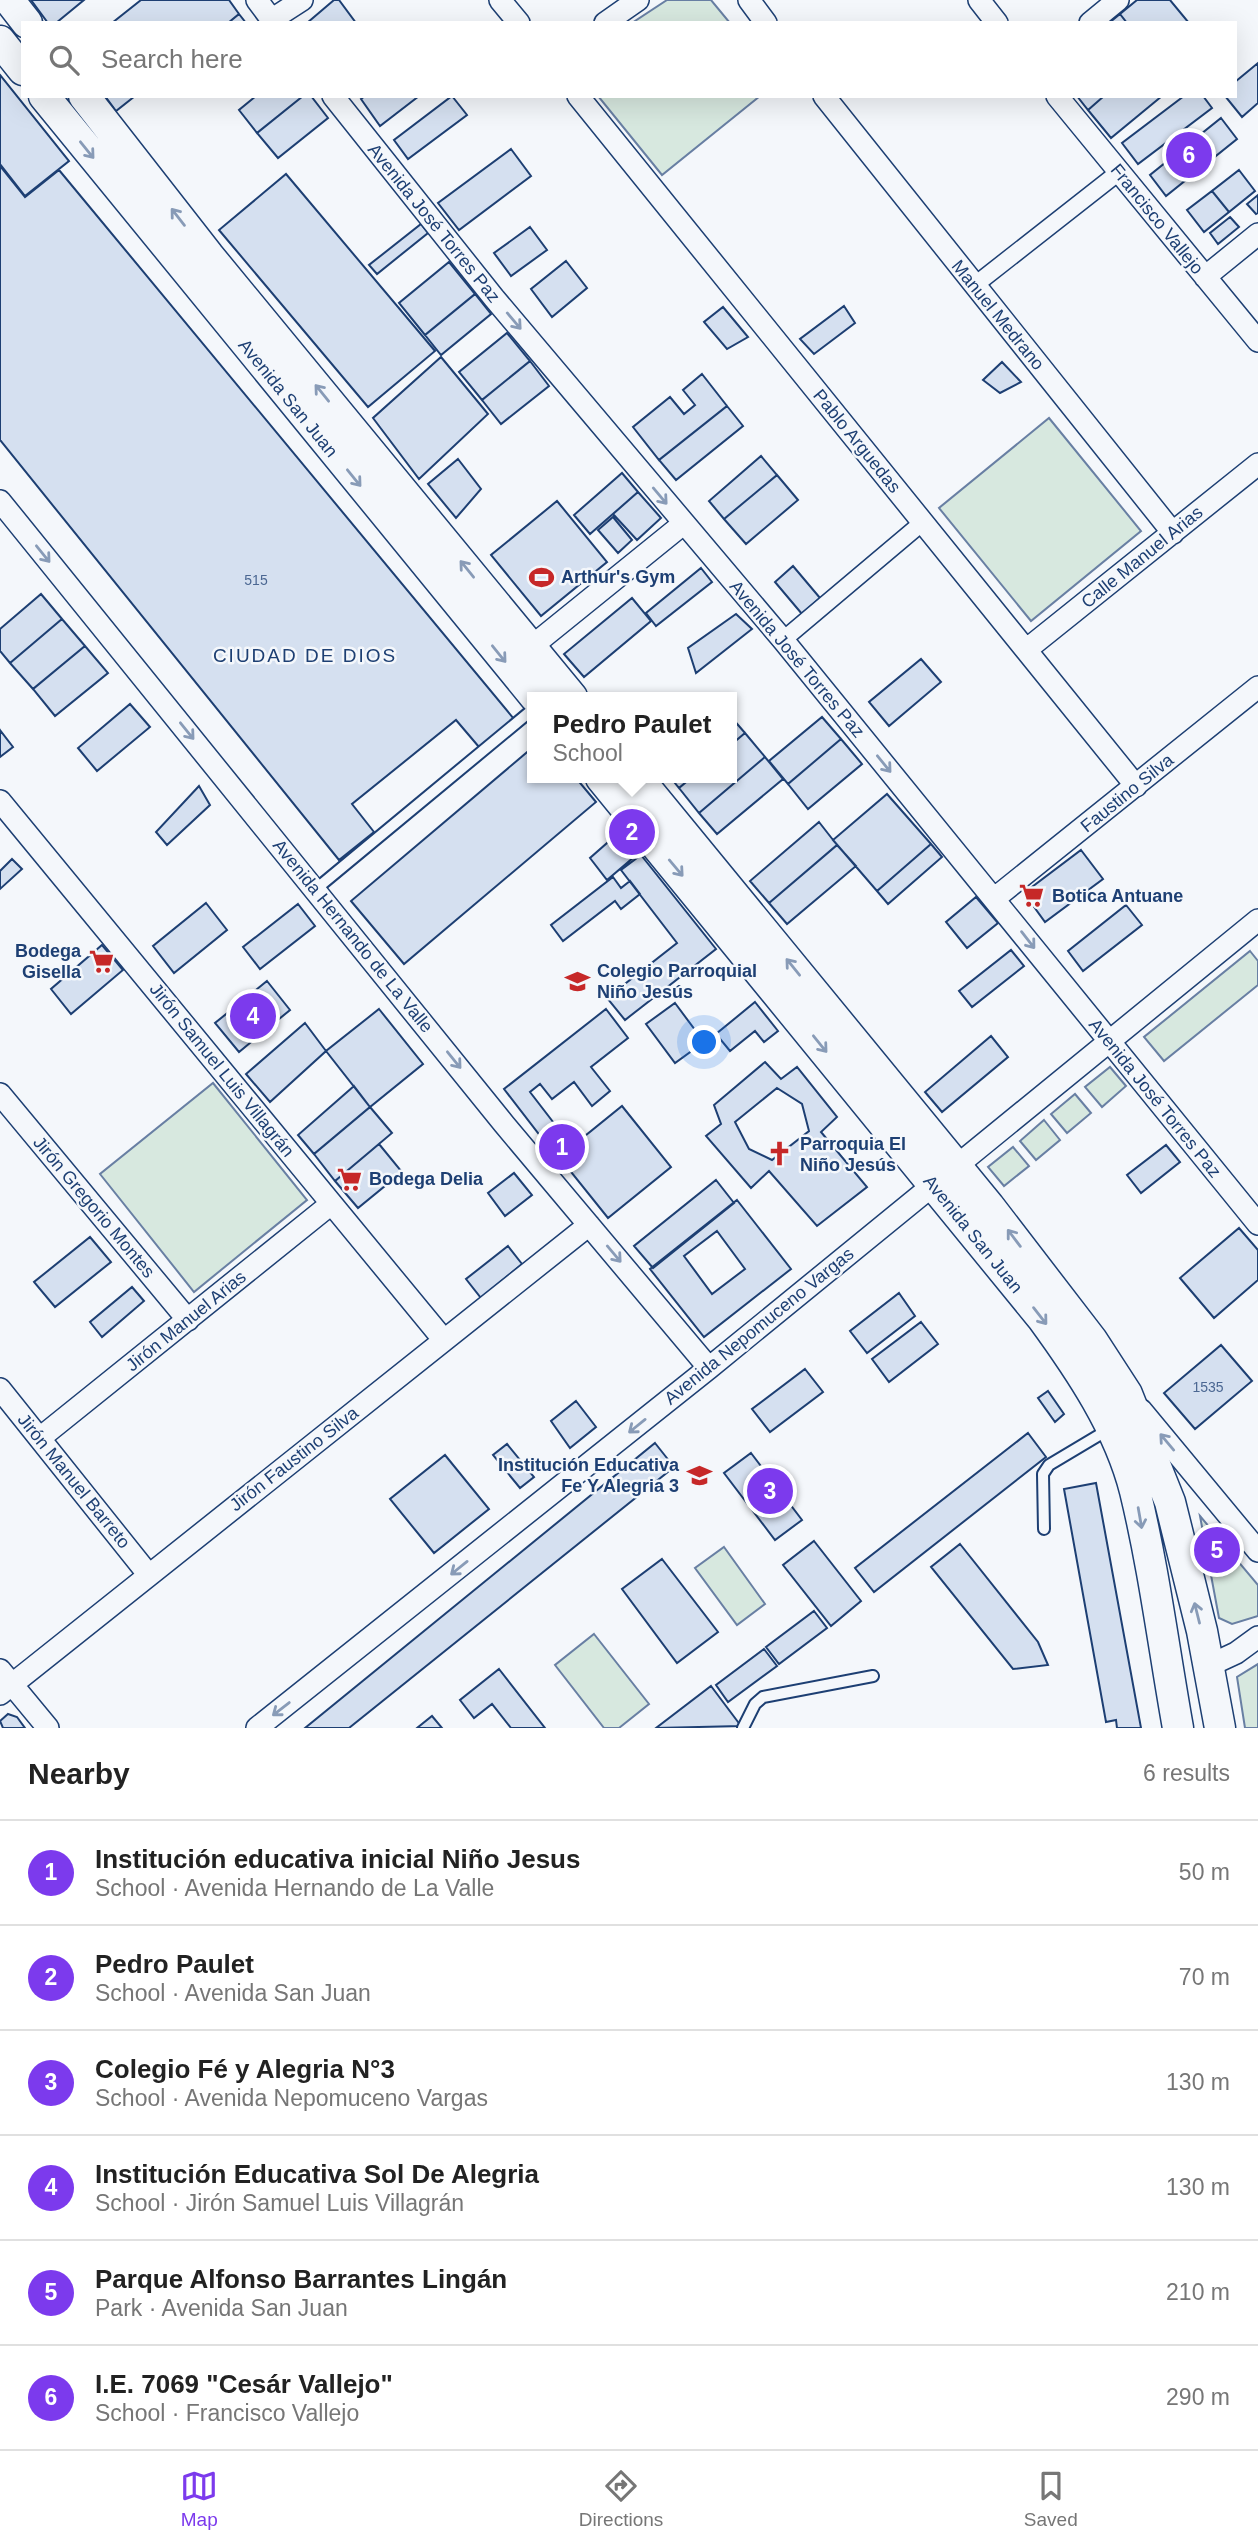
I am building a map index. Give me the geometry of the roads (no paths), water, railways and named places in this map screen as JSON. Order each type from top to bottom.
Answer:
[{"type":"main road","points":[[9,0],[25,21]]},
{"type":"main road","points":[[0,41],[21,67]]},
{"type":"main road","name":"Avenida San Juan","points":[[46,98],[531,692]]},
{"type":"main road","name":"Avenida San Juan","points":[[86,98],[209,256],[568,692]]},
{"type":"main road","name":"Avenida San Juan","points":[[605,783],[1060,1343],[1111,1429],[1134,1490],[1178,1728]]},
{"type":"main road","name":"Avenida San Juan","points":[[642,783],[956,1166],[1092,1340],[1127,1394],[1170,1503],[1220,1728]]},
{"type":"street","points":[[257,0],[273,21],[302,0]]},
{"type":"street","points":[[500,0],[517,21]]},
{"type":"street","points":[[607,21],[638,0]]},
{"type":"street","points":[[748,0],[764,21]]},
{"type":"street","points":[[979,0],[996,21]]},
{"type":"street","points":[[1092,21],[1118,0]]},
{"type":"street","name":"Avenida José Torres Paz","points":[[334,98],[494,298],[783,640],[995,898],[1108,1042],[1258,1224]]},
{"type":"street","name":"Pablo Arguedas","points":[[580,98],[1136,786]]},
{"type":"street","name":"Manuel Medrano","points":[[826,98],[1173,533]]},
{"type":"street","name":"Francisco Vallejo","points":[[1059,98],[1258,341]]},
{"type":"street","points":[[975,285],[1119,172]]},
{"type":"street","points":[[1205,277],[1258,234]]},
{"type":"street","name":"Calle Manuel Arias","points":[[1026,650],[1258,464]]},
{"type":"street","name":"Avenida Hernando de La Valle","points":[[0,502],[589,1225],[709,1368]]},
{"type":"street","points":[[783,640],[923,522]]},
{"type":"street","points":[[531,647],[683,524]]},
{"type":"street","name":"Faustino Silva","points":[[995,898],[1258,687]]},
{"type":"street","name":"Jirón Samuel Luis Villagrán","points":[[0,800],[443,1339]]},
{"type":"street","name":"Avenida Nepomuceno Vargas","points":[[257,1728],[709,1368],[1108,1042],[1256,926]]},
{"type":"street","name":"Jirón Gregorio Montes","points":[[0,1094],[188,1320]]},
{"type":"street","name":"Jirón Manuel Arias","points":[[40,1438],[331,1204]]},
{"type":"street","name":"Jirón Faustino Silva","points":[[4,1683],[148,1574],[589,1225]]},
{"type":"street","name":"Jirón Manuel Barreto","points":[[0,1389],[148,1574]]},
{"type":"street","points":[[1127,1394],[1258,1551]]},
{"type":"street","points":[[1208,1666],[1236,1653],[1258,1637]]},
{"type":"street","points":[[4,1683],[48,1728]]},
{"type":"lane","points":[[316,889],[527,714]]},
{"type":"lane","points":[[1044,1528],[1043,1474],[1049,1465],[1111,1429]]},
{"type":"lane","points":[[743,1728],[755,1704],[763,1697],[873,1676]]},
{"type":"place","name":"I.E. 7069 \"Cesár Vallejo\"","points":[[1189,155]]},
{"type":"place","name":"Arthur's Gym","points":[[541,577]]},
{"type":"place","name":"Pedro Paulet","points":[[632,832]]},
{"type":"place","name":"Botica Antuane","points":[[1032,896]]},
{"type":"place","name":"Bodega Gisella","points":[[101,961]]},
{"type":"place","name":"Colegio Parroquial Niño Jesús","points":[[577,981]]},
{"type":"place","name":"Institución Educativa Sol De Alegria","points":[[253,1016]]},
{"type":"place","name":"Institución educativa inicial Niño Jesus","points":[[562,1147]]},
{"type":"place","name":"Parroquia El Niño Jesús","points":[[780,1154]]},
{"type":"place","name":"Bodega Delia","points":[[349,1179]]},
{"type":"place","name":"Institución Educativa Fe Y Alegria 3","points":[[699,1475]]},
{"type":"place","name":"Colegio Fé y Alegria N°3","points":[[770,1491]]},
{"type":"place","name":"Parque Alfonso Barrantes Lingán","points":[[1217,1550]]},
{"type":"district","name":"CIUDAD DE DIOS","points":[[305,655]]}]
